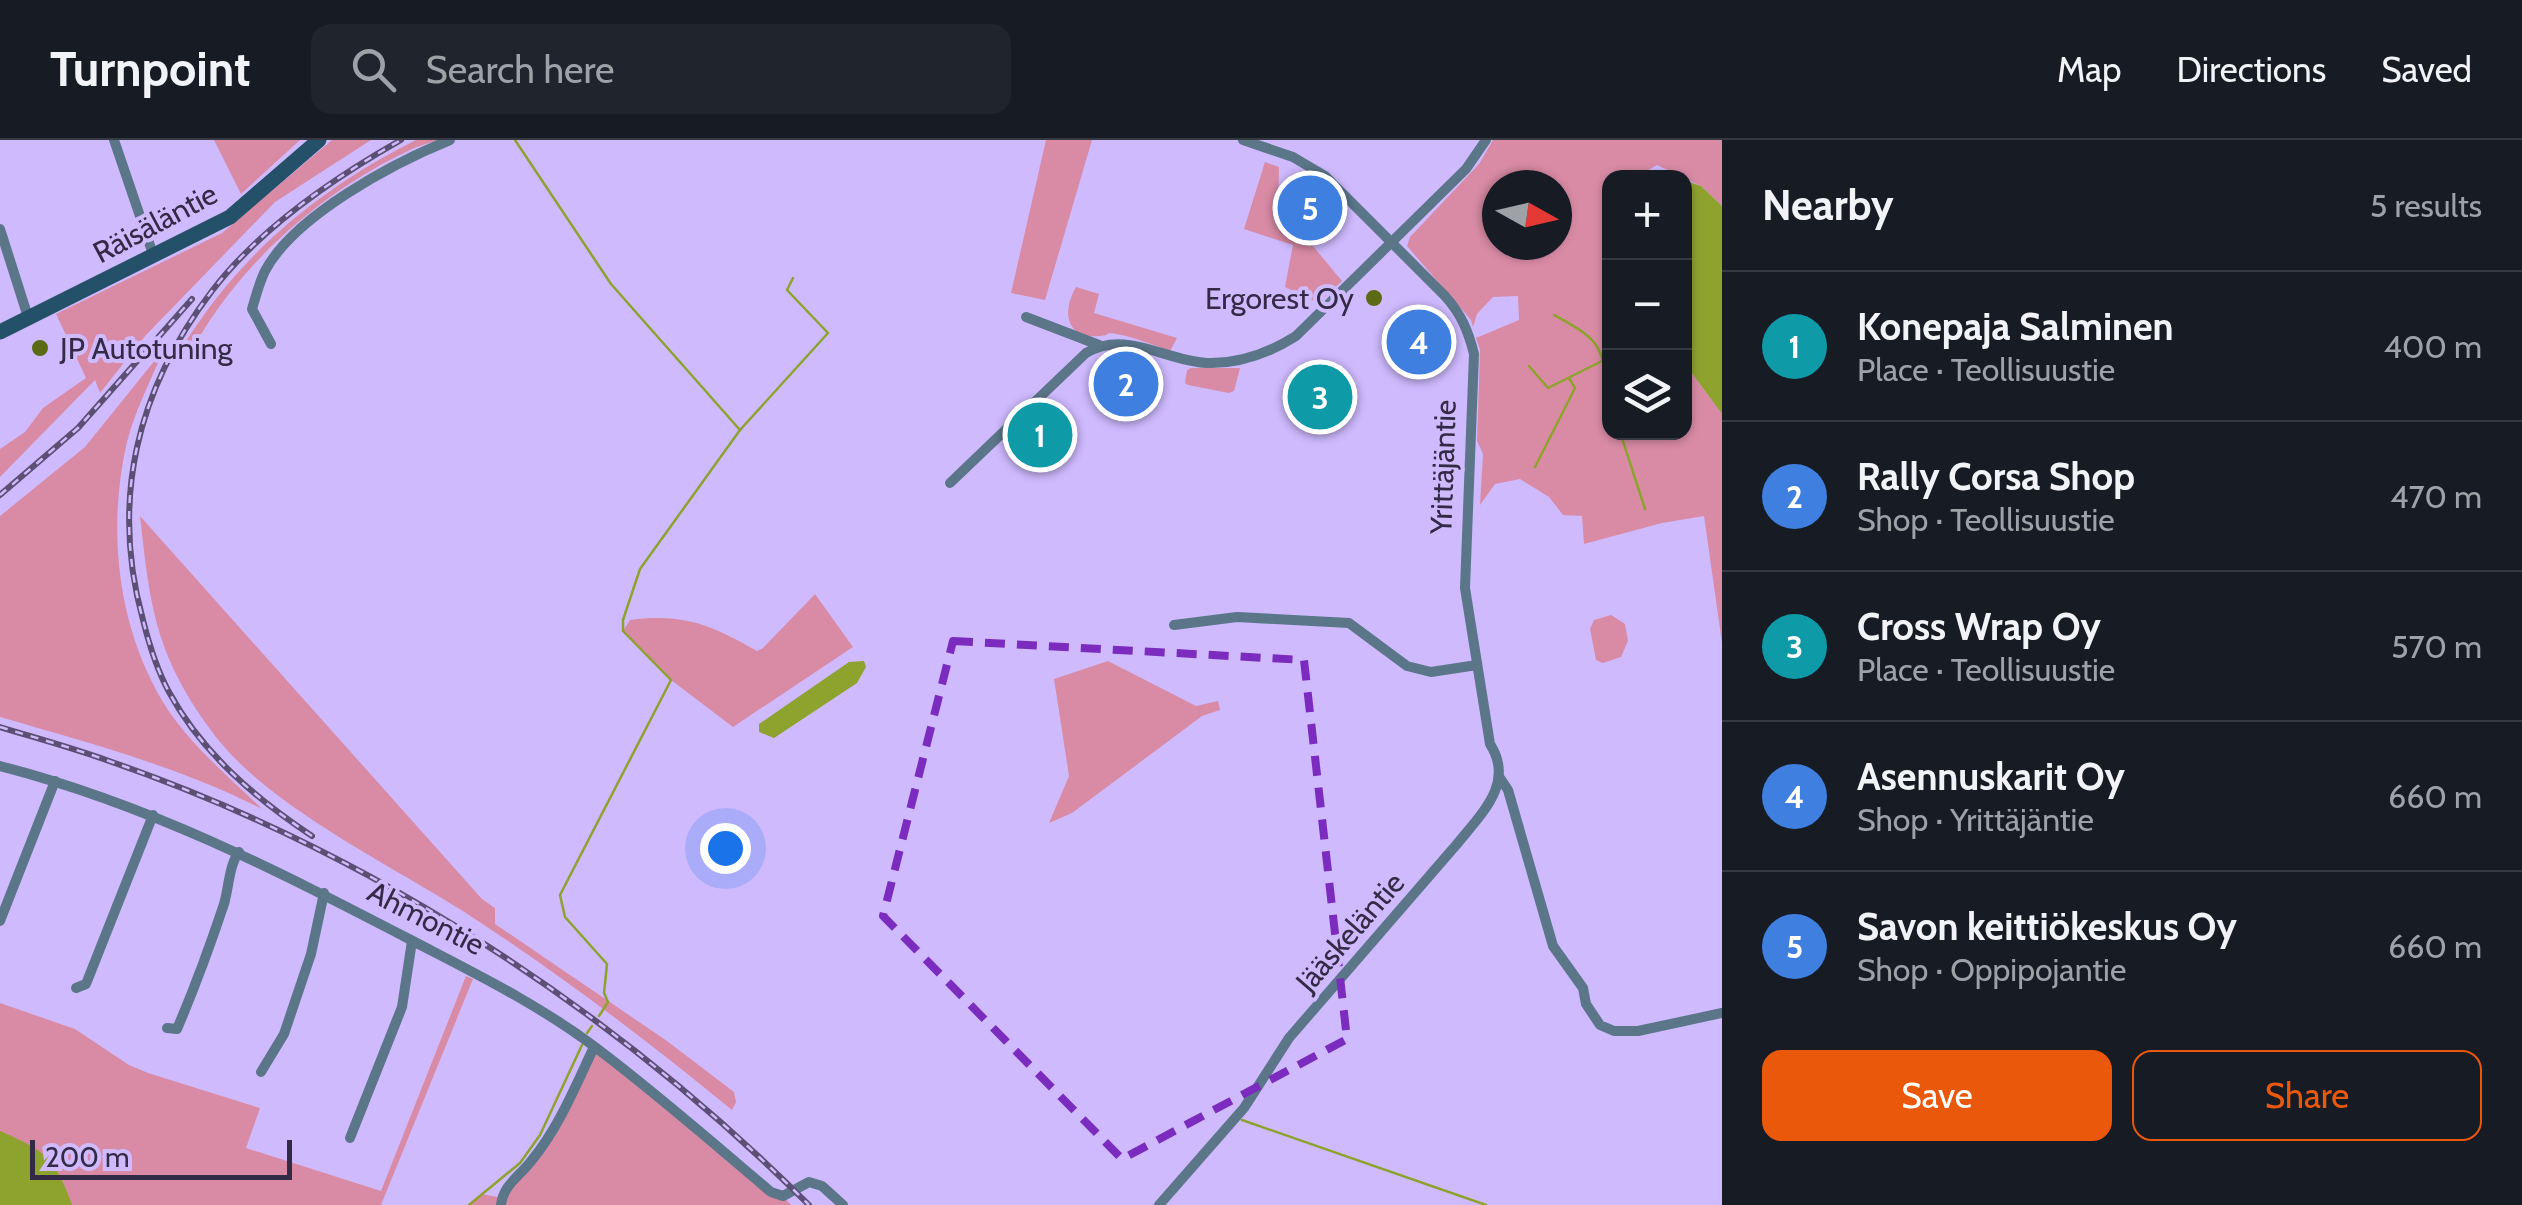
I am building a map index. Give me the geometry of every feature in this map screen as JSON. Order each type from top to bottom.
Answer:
[{"type":"street","points":[[114,140],[154,256]]},
{"type":"street","name":"Räisäläntie","points":[[0,332],[230,217],[320,140]]},
{"type":"street","points":[[271,344],[252,309],[266,268],[284,247],[346,194],[418,153],[450,140]]},
{"type":"street","name":"Yrittäjäntie","points":[[1243,140],[1292,157],[1325,176],[1460,313],[1469,331],[1474,354],[1464,588],[1477,665]]},
{"type":"street","points":[[950,483],[1099,345],[1113,342],[1206,363],[1265,353],[1296,336],[1466,169],[1486,140]]},
{"type":"street","points":[[0,228],[28,318]]},
{"type":"street","points":[[1026,317],[1099,345]]},
{"type":"street","points":[[1174,624],[1236,617],[1348,624],[1406,666],[1431,672],[1477,665],[1490,744],[1500,760],[1500,778],[1508,790],[1553,946],[1583,988],[1586,1004],[1600,1025],[1614,1031],[1638,1031],[1722,1013]]},
{"type":"street","name":"Ahmontie","points":[[0,766],[55,780],[153,815],[324,893],[503,988],[594,1046],[770,1192],[783,1196],[809,1182],[822,1186],[843,1205]]},
{"type":"street","name":"Jääskeläntie","points":[[1159,1205],[1244,1108],[1289,1038],[1458,844],[1484,811],[1500,778]]},
{"type":"street","points":[[0,920],[55,780]]},
{"type":"street","points":[[76,988],[86,984],[153,815]]},
{"type":"street","points":[[168,1028],[178,1029],[202,970],[239,852]]},
{"type":"street","points":[[261,1072],[284,1034],[310,954],[324,893]]},
{"type":"street","points":[[350,1138],[402,1008],[412,941]]},
{"type":"street","points":[[500,1205],[502,1192],[532,1160],[550,1133],[594,1046]]},
{"type":"highlighted area","points":[[953,641],[1304,660],[1347,1039],[1122,1159],[883,916]]},
{"type":"shaded area","points":[[214,140],[300,140],[241,194]]},
{"type":"shaded area","points":[[332,140],[371,140],[275,202],[146,335],[100,393],[95,380],[0,477],[0,449],[25,432],[43,408],[86,378],[56,314],[222,233]]},
{"type":"shaded area","points":[[416,140],[437,140],[375,168],[311,211],[254,264],[207,325],[188,358],[178,362],[186,341],[221,293],[269,241],[324,195]]},
{"type":"shaded area","points":[[1046,140],[1092,140],[1045,300],[1011,293]]},
{"type":"shaded area","points":[[1493,140],[1722,140],[1722,206],[1692,182],[1692,170],[1667,170],[1657,165],[1648,170],[1602,170],[1602,440],[1692,440],[1692,373],[1722,414],[1722,643],[1704,516],[1584,544],[1582,516],[1563,515],[1549,497],[1520,479],[1495,484],[1480,505],[1483,454],[1477,441],[1480,350],[1476,338],[1519,320],[1518,296],[1493,297],[1477,314],[1473,327],[1407,246],[1410,237],[1479,164]]},
{"type":"shaded area","points":[[1265,162],[1279,167],[1278,204],[1342,281],[1318,303],[1285,287],[1293,245],[1244,229]]},
{"type":"shaded area","points":[[1692,183],[1722,206],[1722,414],[1692,373]]},
{"type":"shaded area","points":[[1076,287],[1099,294],[1094,313],[1177,338],[1170,351],[1123,335],[1080,333],[1073,328],[1068,314]]},
{"type":"shaded area","points":[[164,349],[134,418],[121,475],[117,542],[126,609],[147,672],[173,717],[262,809],[167,768],[0,717],[0,516],[85,447]]},
{"type":"shaded area","points":[[1240,368],[1234,391],[1229,393],[1188,385],[1187,370]]},
{"type":"shaded area","points":[[140,516],[482,899],[495,908],[495,924],[667,1041],[734,1092],[736,1102],[732,1110],[541,964],[297,809],[234,757],[192,702],[166,652],[147,577]]},
{"type":"shaded area","points":[[815,594],[853,647],[733,727],[671,680],[623,631],[630,620],[682,620],[711,628],[757,651]]},
{"type":"shaded area","points":[[1611,615],[1625,624],[1628,641],[1621,657],[1603,663],[1596,660],[1590,629],[1594,620]]},
{"type":"shaded area","points":[[864,661],[866,667],[857,683],[774,738],[759,732],[759,724],[849,662]]},
{"type":"shaded area","points":[[1108,661],[1196,706],[1218,701],[1220,710],[1202,716],[1072,813],[1049,823],[1069,776],[1054,679]]},
{"type":"shaded area","points":[[466,976],[473,979],[381,1205],[0,1202],[0,1003],[75,1029],[148,1073],[260,1108],[246,1148],[381,1191]]},
{"type":"shaded area","points":[[594,1047],[791,1205],[469,1205],[482,1194],[497,1197],[532,1160]]},
{"type":"shaded area","points":[[0,1131],[47,1158],[60,1176],[72,1205],[0,1205]]},
{"type":"waterway","points":[[515,140],[611,284],[740,430]]},
{"type":"waterway","points":[[599,1016],[608,1002],[604,993],[607,964],[565,917],[560,895],[671,680],[623,631],[623,620],[640,569],[740,430],[828,333],[787,290],[793,278]]},
{"type":"waterway","points":[[1554,315],[1588,336],[1602,358]]},
{"type":"waterway","points":[[1529,366],[1548,388],[1602,361]]},
{"type":"waterway","points":[[1535,467],[1575,388],[1569,378]]},
{"type":"waterway","points":[[1623,440],[1645,509]]},
{"type":"waterway","points":[[587,1033],[592,1026]]},
{"type":"waterway","points":[[469,1205],[520,1163],[540,1135],[582,1045]]},
{"type":"waterway","points":[[1242,1120],[1486,1205]]},
{"type":"railway","points":[[312,836],[232,773],[197,735],[169,692],[151,648],[133,575],[131,489],[137,447],[165,367],[212,291],[252,246],[299,206],[401,140]]},
{"type":"railway","points":[[0,495],[78,428],[192,299]]},
{"type":"railway","points":[[0,727],[95,756],[206,798],[301,841],[394,890],[571,1003],[654,1066],[809,1205]]},
{"type":"place","name":"Savon keittiökeskus Oy","points":[[1310,208]]},
{"type":"place","name":"Ergorest Oy","points":[[1374,298]]},
{"type":"place","name":"Asennuskarit Oy","points":[[1419,342]]},
{"type":"place","name":"JP Autotuning","points":[[40,348]]},
{"type":"place","name":"Rally Corsa Shop","points":[[1126,384]]},
{"type":"place","name":"Cross Wrap Oy","points":[[1320,397]]},
{"type":"place","name":"Konepaja Salminen","points":[[1040,435]]}]
